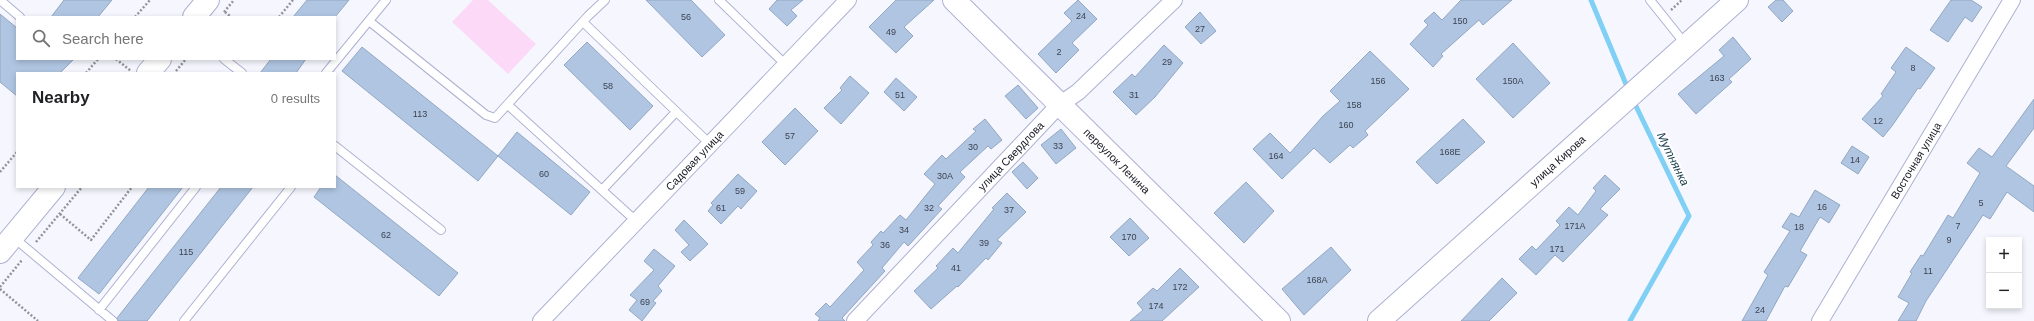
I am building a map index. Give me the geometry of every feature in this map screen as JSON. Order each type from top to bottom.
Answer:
[{"type":"street","name":"Садовая улица","points":[[540,321],[848,0]]},
{"type":"street","name":"переулок Ленина","points":[[954,0],[1058,105],[1280,321]]},
{"type":"street","name":"улица Свердлова","points":[[855,321],[1058,105],[1078,92],[1174,0]]},
{"type":"street","name":"улица Кирова","points":[[1379,321],[1737,0]]},
{"type":"street","name":"Восточная улица","points":[[1820,321],[2012,0]]},
{"type":"street","points":[[196,16],[216,6]]},
{"type":"street","points":[[149,72],[159,60]]},
{"type":"street","points":[[6,244],[53,188]]},
{"type":"lane","points":[[0,0],[19,16]]},
{"type":"lane","points":[[327,72],[386,0]]},
{"type":"lane","points":[[369,21],[486,115],[495,118],[508,106],[583,22],[605,0]]},
{"type":"lane","points":[[719,0],[786,65]]},
{"type":"lane","points":[[1650,0],[1686,45]]},
{"type":"lane","points":[[583,22],[710,144]]},
{"type":"lane","points":[[225,60],[241,72]]},
{"type":"lane","points":[[508,106],[636,221]]},
{"type":"lane","points":[[602,190],[676,112]]},
{"type":"lane","points":[[336,147],[441,230]]},
{"type":"lane","points":[[99,310],[195,188]]},
{"type":"lane","points":[[184,321],[291,188]]},
{"type":"lane","points":[[6,244],[29,251],[113,321]]},
{"type":"path","points":[[136,16],[150,0]]},
{"type":"path","points":[[216,6],[234,0]]},
{"type":"path","points":[[280,16],[292,0]]},
{"type":"path","points":[[216,6],[220,16]]},
{"type":"path","points":[[216,6],[230,16]]},
{"type":"path","points":[[87,72],[97,60]]},
{"type":"path","points":[[176,72],[185,60]]},
{"type":"path","points":[[0,172],[16,153]]},
{"type":"path","points":[[38,321],[0,288],[81,188]]},
{"type":"path","points":[[60,214],[91,240],[131,188]]},
{"type":"shaded area","points":[[473,0],[488,0],[536,44],[508,74],[452,22]]},
{"type":"building","points":[[64,0],[112,0],[99,16],[52,16]]},
{"type":"building","points":[[307,0],[349,0],[336,16],[294,16]]},
{"type":"building","points":[[646,0],[691,0],[725,35],[702,57]]},
{"type":"building","points":[[777,0],[803,0],[791,10],[797,16],[787,26],[769,9]]},
{"type":"building","points":[[896,0],[934,0],[904,27],[913,36],[896,53],[869,27]]},
{"type":"building","points":[[1078,0],[1097,19],[1072,43],[1079,50],[1056,73],[1038,54],[1072,21],[1064,13]]},
{"type":"building","points":[[1461,0],[1512,0],[1483,25],[1479,20],[1441,54],[1443,56],[1433,67],[1410,44],[1428,25],[1424,21],[1434,12],[1442,20]]},
{"type":"building","points":[[1776,0],[1783,0],[1793,11],[1782,22],[1768,7]]},
{"type":"building","points":[[1951,0],[1971,0],[1982,7],[1972,22],[1965,17],[1948,42],[1930,30]]},
{"type":"building","points":[[1200,12],[1216,31],[1201,44],[1185,27]]},
{"type":"building","points":[[0,14],[16,27],[16,60],[73,60],[61,72],[16,72],[16,95],[0,82]]},
{"type":"building","points":[[1733,37],[1751,59],[1729,79],[1732,82],[1696,114],[1678,94],[1724,56],[1719,50]]},
{"type":"building","points":[[587,42],[653,106],[630,130],[564,65]]},
{"type":"building","points":[[1513,43],[1550,83],[1513,118],[1476,79]]},
{"type":"building","points":[[1164,45],[1183,63],[1155,97],[1136,115],[1113,92],[1132,74],[1135,77]]},
{"type":"building","points":[[362,47],[498,156],[478,181],[342,71]]},
{"type":"building","points":[[1906,47],[1935,68],[1920,89],[1918,88],[1883,137],[1862,119],[1883,96],[1881,94],[1896,72],[1891,68]]},
{"type":"building","points":[[1370,51],[1409,89],[1365,131],[1368,135],[1353,148],[1350,145],[1330,163],[1314,148],[1282,179],[1253,149],[1270,133],[1290,153],[1323,116],[1340,101],[1330,91]]},
{"type":"building","points":[[270,60],[305,60],[297,72],[261,72]]},
{"type":"building","points":[[850,76],[869,93],[841,124],[824,108],[842,90],[840,88]]},
{"type":"building","points":[[896,78],[917,97],[904,111],[884,92]]},
{"type":"building","points":[[1018,85],[1038,108],[1026,119],[1005,96]]},
{"type":"building","points":[[2034,99],[2034,128],[2006,166],[2034,186],[2034,212],[2007,192],[1990,219],[1983,215],[1926,301],[1916,321],[1898,321],[1909,303],[1898,297],[1912,273],[1910,272],[1921,255],[1923,256],[1948,215],[1953,218],[1980,173],[1967,163],[1979,148],[1992,157]]},
{"type":"building","points":[[795,108],[818,131],[785,165],[762,142]]},
{"type":"building","points":[[985,119],[1002,140],[991,149],[988,146],[960,172],[965,177],[938,206],[942,209],[908,246],[904,242],[882,268],[885,271],[842,318],[845,321],[818,321],[820,318],[815,314],[826,303],[830,307],[864,270],[857,262],[873,245],[871,242],[881,231],[883,233],[900,215],[906,220],[935,184],[924,174],[942,155],[946,159],[976,131],[973,129]]},
{"type":"building","points":[[1463,119],[1485,142],[1437,184],[1416,162]]},
{"type":"building","points":[[1061,129],[1076,148],[1056,164],[1041,145]]},
{"type":"building","points":[[517,132],[590,192],[571,215],[498,156]]},
{"type":"building","points":[[1852,146],[1869,157],[1858,174],[1841,163]]},
{"type":"building","points":[[1023,162],[1038,178],[1027,189],[1012,172]]},
{"type":"building","points":[[738,174],[757,191],[741,209],[738,206],[721,224],[708,211],[713,205],[711,203]]},
{"type":"building","points":[[1605,175],[1620,189],[1600,209],[1608,215],[1563,262],[1555,255],[1536,275],[1519,259],[1532,246],[1536,250],[1560,225],[1556,221],[1569,207],[1578,215],[1596,191],[1593,188]]},
{"type":"building","points":[[336,176],[458,273],[439,296],[314,197],[320,188],[336,188]]},
{"type":"building","points":[[1246,182],[1274,211],[1244,243],[1214,213]]},
{"type":"building","points":[[148,188],[182,188],[99,294],[78,278]]},
{"type":"building","points":[[220,188],[252,188],[147,321],[118,321],[117,318]]},
{"type":"building","points":[[1815,190],[1840,205],[1829,223],[1820,217],[1800,251],[1807,255],[1788,287],[1785,286],[1766,321],[1742,321],[1768,275],[1764,272],[1790,231],[1782,227],[1791,213],[1799,217]]},
{"type":"building","points":[[1007,193],[1026,212],[997,240],[1002,243],[988,260],[986,258],[958,287],[957,286],[931,309],[914,291],[938,268],[936,266],[953,248],[958,253],[994,209],[992,208]]},
{"type":"building","points":[[1130,218],[1149,238],[1129,256],[1110,237]]},
{"type":"building","points":[[684,220],[708,244],[690,261],[681,252],[689,245],[675,230]]},
{"type":"building","points":[[1331,247],[1351,270],[1304,315],[1282,289]]},
{"type":"building","points":[[654,249],[675,266],[658,286],[662,291],[653,301],[656,303],[642,321],[629,310],[637,300],[630,295],[654,270],[644,261]]},
{"type":"building","points":[[1180,268],[1199,287],[1162,321],[1130,321],[1143,310],[1137,303],[1153,288],[1157,291]]},
{"type":"building","points":[[1502,278],[1517,293],[1489,321],[1461,321]]},
{"type":"waterway","name":"Мутнянка","points":[[1591,0],[1628,89]]},
{"type":"waterway","name":"Мутнянка","points":[[1630,321],[1689,216],[1633,100]]}]
